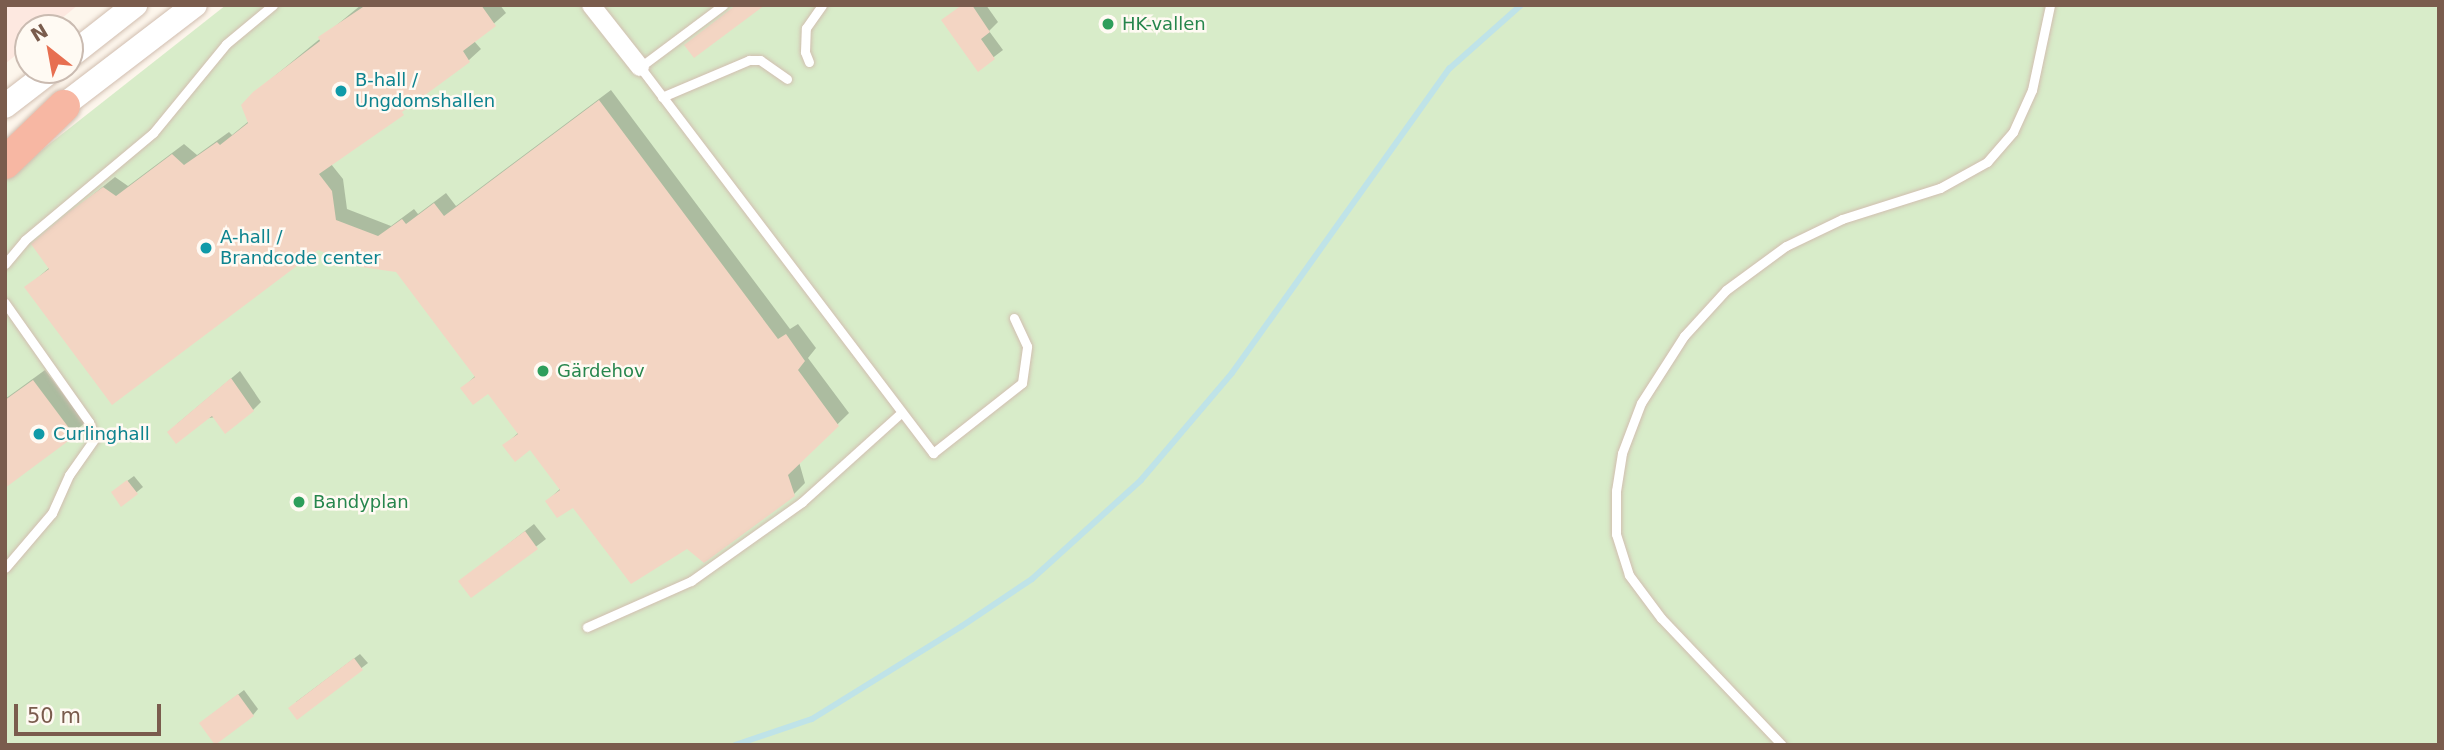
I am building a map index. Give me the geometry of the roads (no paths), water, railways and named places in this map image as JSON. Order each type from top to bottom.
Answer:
[{"type":"highway","points":[[5,163],[64,106]]},
{"type":"main road","points":[[84,45],[135,5]]},
{"type":"main road","points":[[5,148],[195,5]]},
{"type":"main road","points":[[5,106],[34,84]]},
{"type":"street","points":[[591,5],[640,67]]},
{"type":"lane","points":[[5,264],[26,240],[153,133],[226,44],[272,5]]},
{"type":"lane","points":[[723,5],[640,67],[933,453],[1002,404],[1022,383],[1028,364],[1027,346],[1014,318]]},
{"type":"lane","points":[[809,62],[806,28],[822,5]]},
{"type":"lane","points":[[1782,745],[1661,618],[1629,575],[1616,534],[1616,491],[1627,440],[1641,403],[1684,336],[1726,290],[1786,246],[1842,219],[1940,188],[1987,162],[2013,132],[2032,90],[2050,5]]},
{"type":"lane","points":[[662,97],[749,60],[760,60],[787,79]]},
{"type":"lane","points":[[5,303],[89,422],[95,438],[69,475],[52,513],[5,568]]},
{"type":"lane","points":[[587,627],[691,581],[802,502],[901,413]]},
{"type":"waterway","points":[[735,745],[812,719],[962,626],[1032,579],[1141,480],[1232,373],[1449,69],[1521,5]]},
{"type":"place","name":"HK-vallen","points":[[1108,24]]},
{"type":"place","name":"B-hall / Ungdomshallen","points":[[341,91]]},
{"type":"place","name":"A-hall / Brandcode center","points":[[206,248]]},
{"type":"place","name":"Gärdehov","points":[[543,371]]},
{"type":"place","name":"Curlinghall","points":[[39,434]]},
{"type":"place","name":"Bandyplan","points":[[299,502]]}]
